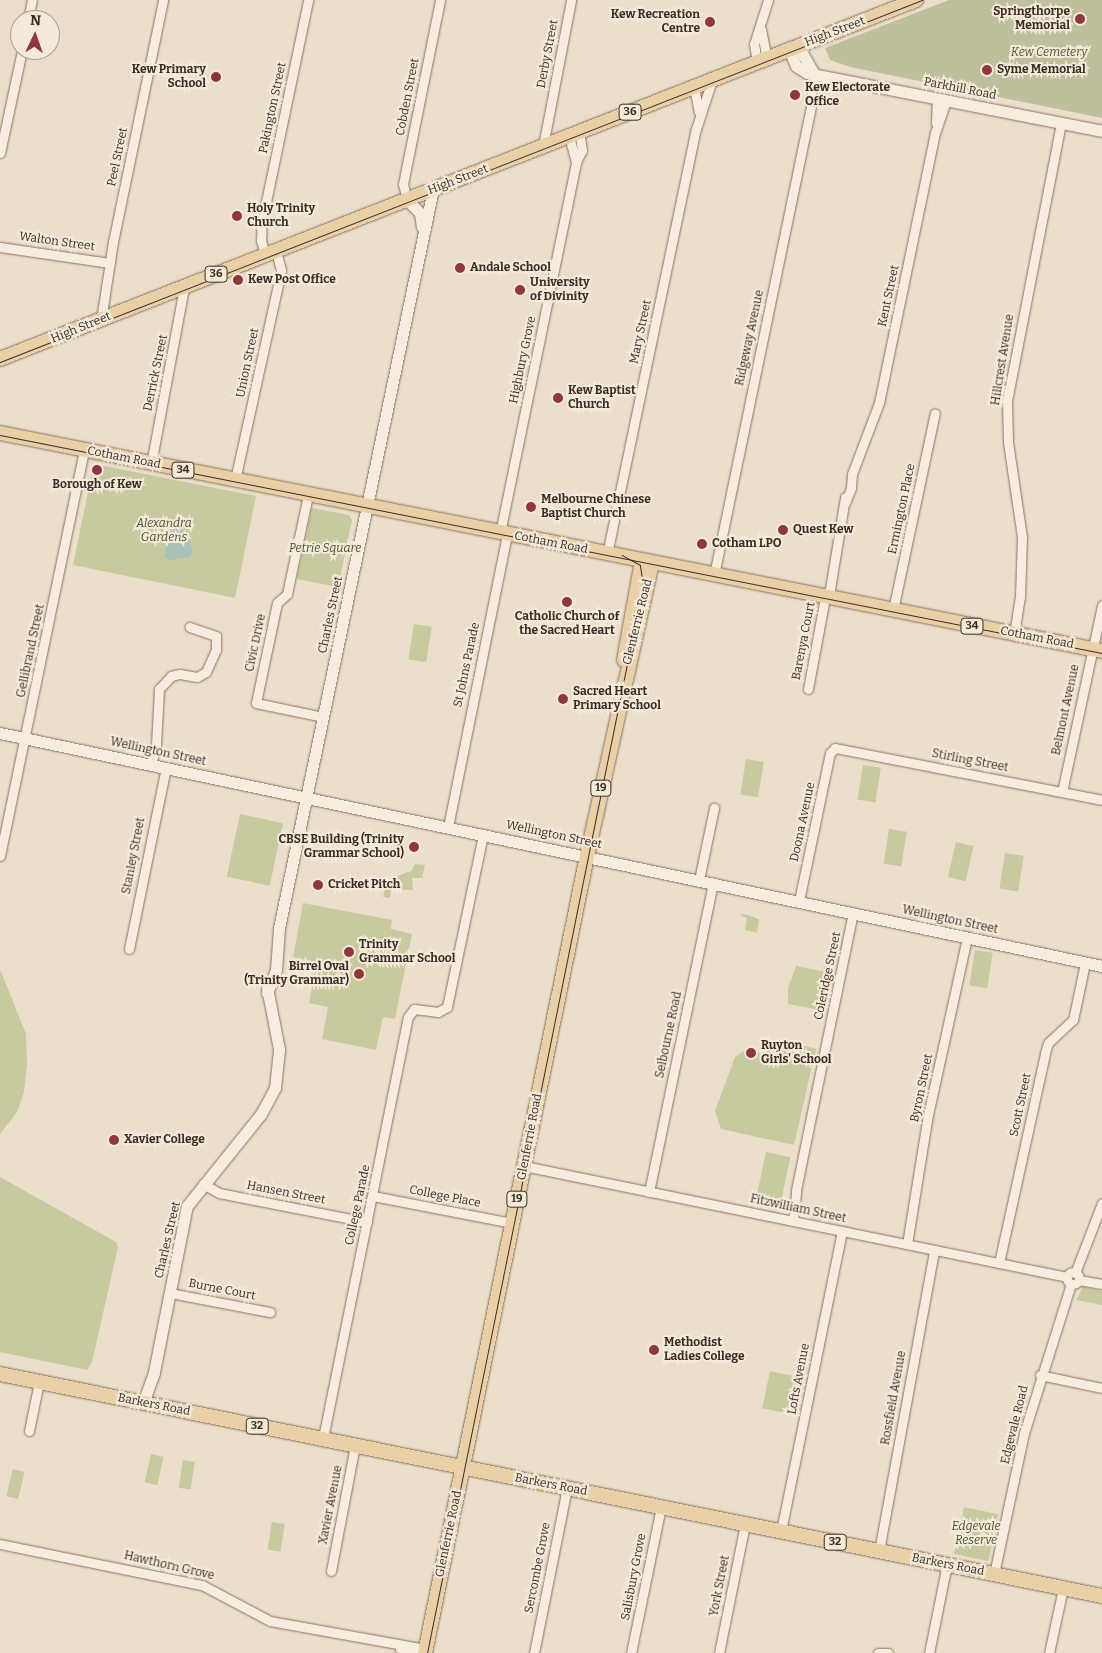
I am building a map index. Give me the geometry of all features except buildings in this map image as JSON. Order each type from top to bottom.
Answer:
[{"type":"main road","name":"High Street","points":[[0,360],[916,0]]},
{"type":"main road","name":"Cotham Road","points":[[0,433],[1097,650]]},
{"type":"main road","name":"Glenferrie Road","points":[[422,1652],[463,1467],[586,856],[623,681],[635,642],[647,562]]},
{"type":"main road","name":"Barkers Road","points":[[0,1374],[1102,1596]]},
{"type":"street","name":"Peel Street","points":[[101,320],[111,258],[163,0]]},
{"type":"street","name":"Pakington Street","points":[[266,255],[255,242],[262,222],[308,0]]},
{"type":"street","name":"Cobden Street","points":[[407,200],[403,184],[440,0]]},
{"type":"street","name":"Derby Street","points":[[548,144],[550,113],[571,0]]},
{"type":"street","points":[[762,60],[754,44],[761,28],[768,0]]},
{"type":"street","name":"Parkhill Road","points":[[794,48],[802,71],[1102,131]]},
{"type":"street","points":[[0,153],[20,60]]},
{"type":"street","name":"Ridgeway Avenue","points":[[714,575],[817,73]]},
{"type":"street","name":"Mary Street","points":[[607,554],[700,114],[712,80]]},
{"type":"street","name":"Mary Street","points":[[694,87],[700,114]]},
{"type":"street","name":"Kent Street","points":[[825,597],[830,589],[832,563],[845,502],[857,460],[882,392],[942,100]]},
{"type":"street","name":"Hillcrest Avenue","points":[[1014,634],[1020,597],[1022,537],[1008,442],[1007,401],[1061,122]]},
{"type":"street","name":"Highbury Grove","points":[[503,534],[576,162],[583,142],[574,134]]},
{"type":"street","name":"Charles Street","points":[[142,1403],[154,1372],[188,1206],[202,1184],[261,1114],[275,1088],[279,1049],[267,993],[277,965],[279,928],[433,189]]},
{"type":"street","points":[[407,200],[420,213],[423,236]]},
{"type":"street","name":"Walton Street","points":[[0,246],[111,258]]},
{"type":"street","name":"Union Street","points":[[236,480],[281,270],[266,255]]},
{"type":"street","name":"Derrick Street","points":[[151,464],[184,287]]},
{"type":"street","name":"Ermington Place","points":[[893,610],[935,413]]},
{"type":"street","name":"Gellibrand Street","points":[[0,856],[84,450]]},
{"type":"street","name":"Civic Drive","points":[[308,495],[287,594],[277,602],[256,703],[323,717]]},
{"type":"street","name":"St Johns Parade","points":[[446,826],[503,534]]},
{"type":"street","name":"Barenya Court","points":[[808,689],[825,597]]},
{"type":"street","name":"Belmont Avenue","points":[[1062,792],[1097,650],[1102,605]]},
{"type":"street","points":[[151,764],[156,745],[160,689],[171,676],[180,674],[197,677],[206,672],[216,650],[216,636],[190,627]]},
{"type":"street","name":"Wellington Street","points":[[0,733],[307,796],[1102,966]]},
{"type":"street","name":"Stirling Street","points":[[833,749],[1102,800]]},
{"type":"street","name":"Doona Avenue","points":[[799,901],[833,749]]},
{"type":"street","name":"Stanley Street","points":[[128,949],[166,767]]},
{"type":"street","points":[[699,880],[714,808]]},
{"type":"street","name":"College Parade","points":[[323,1438],[409,1014],[417,1008],[444,1011],[483,834]]},
{"type":"street","name":"Selbourne Road","points":[[649,1192],[713,883]]},
{"type":"street","name":"Coleridge Street","points":[[790,1220],[853,913]]},
{"type":"street","name":"Byron Street","points":[[907,1244],[928,1115],[967,938]]},
{"type":"street","name":"Scott Street","points":[[999,1263],[1048,1042],[1073,1020],[1085,963]]},
{"type":"street","name":"Fitzwilliam Street","points":[[524,1166],[1102,1284]]},
{"type":"street","name":"Hansen Street","points":[[202,1184],[219,1193],[367,1222]]},
{"type":"street","name":"College Place","points":[[373,1196],[512,1223]]},
{"type":"street","name":"Edgevale Road","points":[[994,1574],[1024,1433],[1040,1375],[1073,1278],[1102,1202]]},
{"type":"street","name":"Lofts Avenue","points":[[781,1531],[842,1231]]},
{"type":"street","name":"Rossfield Avenue","points":[[879,1551],[934,1250]]},
{"type":"street","name":"Burne Court","points":[[170,1293],[270,1312]]},
{"type":"street","name":"Charles Street","points":[[154,1372],[154,1392],[160,1406]]},
{"type":"street","points":[[1040,1375],[1102,1388]]},
{"type":"street","points":[[29,1430],[39,1382]]},
{"type":"street","name":"Xavier Avenue","points":[[331,1571],[355,1445]]},
{"type":"street","name":"Sercombe Grove","points":[[534,1653],[567,1488]]},
{"type":"street","name":"Salisbury Grove","points":[[631,1653],[660,1507]]},
{"type":"street","name":"York Street","points":[[719,1653],[745,1524]]},
{"type":"street","name":"Hawthorn Grove","points":[[0,1544],[202,1585],[270,1621],[422,1652]]},
{"type":"street","points":[[929,1653],[947,1564]]},
{"type":"street","points":[[1050,1653],[1063,1588]]},
{"type":"street","points":[[878,1653],[888,1653]]},
{"type":"green space","name":"Kew Cemetery","points":[[949,0],[1102,0],[1102,118],[850,67],[830,60],[825,48]]},
{"type":"green space","name":"Alexandra Gardens","points":[[99,465],[256,496],[235,598],[73,565],[93,468]]},
{"type":"green space","name":"Petrie Square","points":[[312,508],[349,515],[352,520],[338,587],[297,579]]},
{"type":"green space","points":[[414,624],[432,627],[426,662],[408,660]]},
{"type":"green space","points":[[746,759],[764,762],[758,797],[740,795]]},
{"type":"green space","points":[[863,765],[881,768],[875,802],[858,800]]},
{"type":"green space","points":[[240,814],[283,823],[270,886],[227,877]]},
{"type":"green space","points":[[889,829],[907,832],[901,866],[884,864]]},
{"type":"green space","points":[[956,842],[974,846],[965,881],[948,877]]},
{"type":"green space","points":[[1005,853],[1024,856],[1018,892],[999,889]]},
{"type":"green space","points":[[415,864],[425,865],[422,878],[412,878],[413,890],[391,889],[390,898],[383,897],[387,880],[411,871]]},
{"type":"green space","name":"Birrel Oval (Trinity Grammar)","points":[[303,903],[392,920],[391,929],[412,934],[395,1019],[383,1017],[376,1050],[322,1039],[328,1007],[309,1003],[317,962],[293,957]]},
{"type":"green space","points":[[745,914],[759,919],[757,933],[745,930],[747,918],[740,915]]},
{"type":"green space","points":[[975,950],[993,953],[987,988],[969,986]]},
{"type":"green space","points":[[796,966],[832,973],[824,1011],[788,1004],[788,988]]},
{"type":"green space","points":[[0,969],[26,1034],[27,1065],[24,1092],[17,1112],[0,1134]]},
{"type":"green space","points":[[795,1043],[816,1049],[794,1145],[721,1129],[715,1111],[735,1057],[745,1050],[759,1053],[767,1047],[783,1049]]},
{"type":"green space","points":[[766,1152],[790,1157],[781,1203],[756,1198]]},
{"type":"green space","points":[[0,1177],[116,1242],[118,1247],[92,1362],[87,1370],[0,1352]]},
{"type":"green space","points":[[1083,1287],[1102,1291],[1102,1305],[1076,1300]]},
{"type":"green space","points":[[770,1371],[794,1376],[787,1413],[762,1408]]},
{"type":"green space","points":[[151,1454],[164,1457],[157,1485],[144,1482]]},
{"type":"green space","points":[[183,1460],[195,1462],[190,1490],[179,1488]]},
{"type":"green space","points":[[13,1469],[25,1472],[18,1499],[6,1496]]},
{"type":"green space","name":"Edgevale Reserve","points":[[964,1507],[998,1514],[988,1561],[954,1554]]},
{"type":"green space","points":[[272,1522],[285,1524],[280,1552],[268,1550]]},
{"type":"water","points":[[185,518],[188,525],[181,531],[181,538],[190,542],[193,551],[190,557],[171,560],[164,558],[166,547],[175,538],[169,520]]},
{"type":"tram line","points":[[0,362],[922,0]]},
{"type":"tram line","points":[[0,435],[1102,653]]},
{"type":"tram line","points":[[427,1653],[643,585],[640,565],[622,555]]},
{"type":"place","name":"Springthorpe Memorial","points":[[1080,19]]},
{"type":"place","name":"Kew Recreation Centre","points":[[710,22]]},
{"type":"place","name":"Syme Memorial","points":[[987,70]]},
{"type":"place","name":"Kew Primary School","points":[[216,77]]},
{"type":"place","name":"Kew Electorate Office","points":[[795,95]]},
{"type":"place","name":"Holy Trinity Church","points":[[237,216]]},
{"type":"place","name":"Andale School","points":[[460,268]]},
{"type":"place","name":"Kew Post Office","points":[[238,280]]},
{"type":"place","name":"University of Divinity","points":[[520,290]]},
{"type":"place","name":"Kew Baptist Church","points":[[558,398]]},
{"type":"place","name":"Borough of Kew","points":[[97,470]]},
{"type":"place","name":"Melbourne Chinese Baptist Church","points":[[531,507]]},
{"type":"place","name":"Quest Kew","points":[[783,530]]},
{"type":"place","name":"Cotham LPO","points":[[702,544]]},
{"type":"place","name":"Catholic Church of the Sacred Heart","points":[[567,602]]},
{"type":"place","name":"Sacred Heart Primary School","points":[[563,699]]},
{"type":"place","name":"CBSE Building (Trinity Grammar School)","points":[[414,847]]},
{"type":"place","name":"Cricket Pitch","points":[[318,885]]},
{"type":"place","name":"Trinity Grammar School","points":[[349,952]]},
{"type":"place","name":"Birrel Oval (Trinity Grammar)","points":[[359,974]]},
{"type":"place","name":"Ruyton Girls' School","points":[[751,1053]]},
{"type":"place","name":"Xavier College","points":[[114,1140]]},
{"type":"place","name":"Methodist Ladies College","points":[[654,1350]]}]
